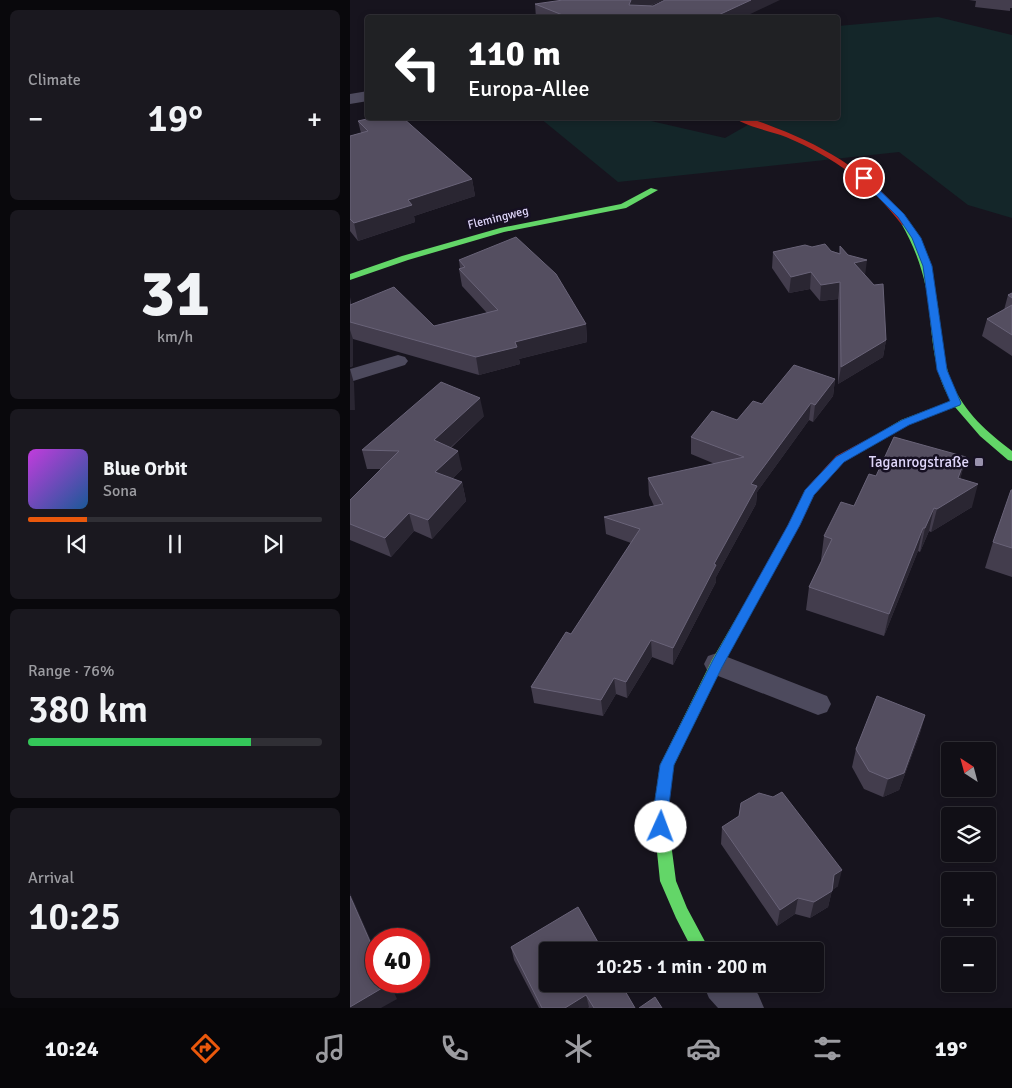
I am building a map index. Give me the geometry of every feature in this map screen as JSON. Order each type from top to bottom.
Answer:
[{"type":"street","points":[[350,99],[365,96]]},
{"type":"street","points":[[745,120],[788,135],[840,162],[864,178],[901,216],[916,238],[927,266],[942,370],[956,403],[977,429],[1012,457]]},
{"type":"street","name":"Flemingweg","points":[[350,277],[405,258],[503,230],[623,206],[654,190]]},
{"type":"street","points":[[697,942],[681,913],[668,881],[660,813],[667,765],[717,664],[794,525],[809,493],[840,460],[905,422],[956,403]]},
{"type":"street","points":[[730,992],[744,1008]]},
{"type":"lane","points":[[350,376],[398,361]]},
{"type":"lane","points":[[717,664],[818,704]]},
{"type":"shaded area","points":[[938,17],[1012,35],[1012,218],[968,205],[899,152],[618,182],[542,120],[647,120],[725,138],[756,120],[840,120],[840,26]]},
{"type":"building","points":[[563,0],[631,0],[629,5],[653,6],[665,0],[751,0],[718,15],[562,15],[535,4]]},
{"type":"building","points":[[405,120],[472,179],[408,200],[412,205],[354,223],[350,219],[350,136],[368,131],[358,121]]},
{"type":"building","points":[[516,237],[556,274],[586,324],[515,342],[517,347],[476,357],[350,322],[350,305],[394,287],[434,326],[498,310],[459,269],[465,267],[459,260]]},
{"type":"building","points":[[825,244],[831,251],[840,254],[840,246],[848,255],[867,260],[854,263],[874,285],[883,284],[886,340],[841,367],[840,282],[821,285],[811,272],[791,277],[773,252],[805,245],[812,247]]},
{"type":"building","points":[[1012,305],[1012,335],[987,319]]},
{"type":"building","points":[[794,365],[835,379],[815,405],[811,403],[751,484],[757,486],[714,564],[716,565],[673,648],[651,640],[626,682],[614,678],[601,700],[531,687],[566,632],[571,634],[640,529],[604,517],[663,504],[648,478],[744,457],[691,437],[712,411],[737,420],[753,401],[762,404]]},
{"type":"building","points":[[441,382],[480,398],[434,440],[458,451],[435,472],[462,482],[428,520],[409,513],[385,538],[350,524],[350,500],[399,451],[362,450]]},
{"type":"building","points":[[894,437],[966,457],[958,478],[978,484],[937,509],[934,508],[925,528],[923,528],[889,614],[809,587],[832,539],[824,536],[841,502],[854,506],[869,474],[876,476]]},
{"type":"building","points":[[1012,490],[1012,548],[993,542]]},
{"type":"building","points":[[877,696],[925,715],[904,773],[888,779],[869,771],[856,749]]},
{"type":"building","points":[[782,792],[842,870],[834,875],[832,891],[814,902],[798,898],[780,910],[722,827],[739,816],[741,803],[759,793],[773,797]]},
{"type":"building","points":[[350,896],[365,930],[365,993],[374,993],[350,1007]]},
{"type":"building","points":[[578,907],[598,942],[539,942],[539,992],[626,992],[635,1008],[594,1008],[586,995],[565,1008],[542,1008],[511,947]]},
{"type":"building","points":[[655,997],[662,1008],[639,1008]]},
{"type":"traffic: fast","points":[[350,277],[405,258],[503,230],[623,206],[654,190]]},
{"type":"traffic: fast","points":[[905,223],[919,249],[928,275],[940,358],[952,395],[975,425],[1012,457]]},
{"type":"traffic: fast","points":[[866,444],[905,422],[956,403]]},
{"type":"traffic: fast","points":[[697,942],[681,913],[668,881],[660,813],[667,765],[717,664],[754,597]]},
{"type":"traffic: jam","points":[[745,120],[787,134],[832,156],[872,185],[890,203],[905,223]]},
{"type":"traffic: jam","points":[[754,597],[794,525],[809,493],[840,459],[866,444]]},
{"type":"place","name":"Taganrogstraße","points":[[979,462]]},
{"type":"route","points":[[661,827],[660,813],[667,765],[717,664],[794,525],[809,493],[840,460],[905,422],[956,403],[942,370],[927,266],[916,238],[901,216],[864,178]]}]
